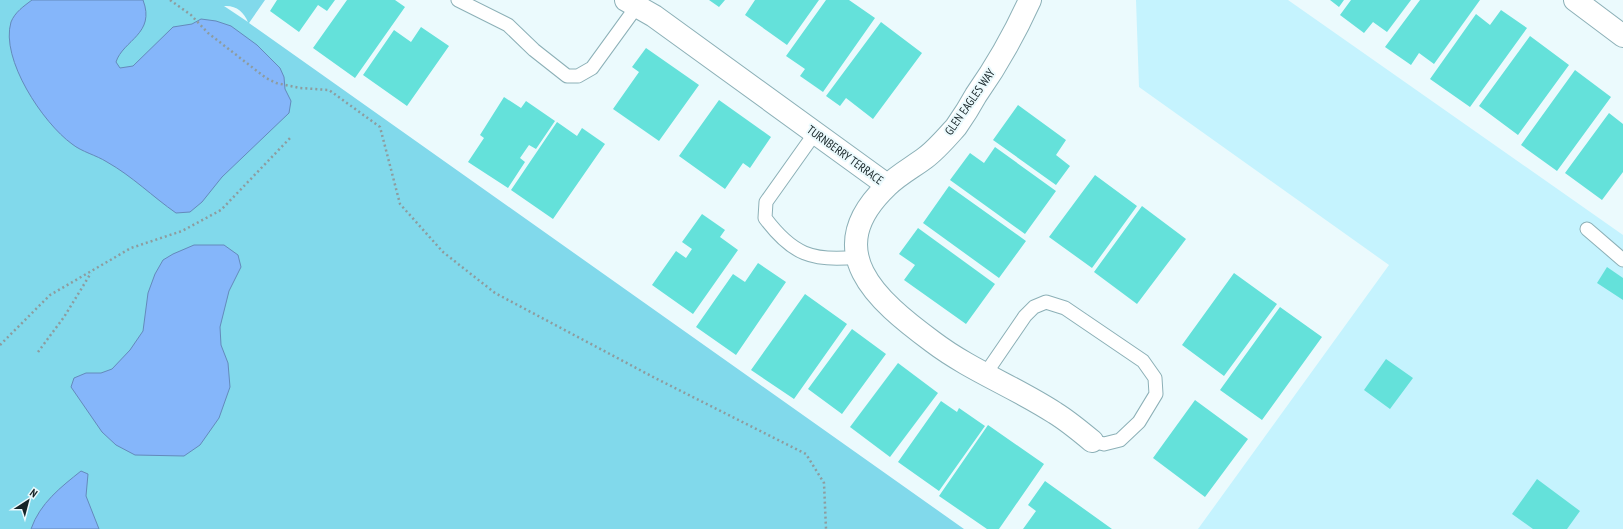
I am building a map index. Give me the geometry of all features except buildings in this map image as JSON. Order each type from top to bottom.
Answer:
[{"type":"street","name":"GLEN EAGLES WAY","points":[[887,185],[927,157],[956,126],[992,71],[1018,26],[1030,0]]},
{"type":"street","points":[[1575,0],[1623,36]]},
{"type":"street","name":"TURNBERRY TERRACE","points":[[632,3],[654,16],[887,185],[866,212],[855,234],[856,257],[866,279],[888,307],[934,343],[1055,413],[1092,441]]},
{"type":"lane","points":[[458,0],[508,25],[534,50],[566,76],[578,76],[592,68],[632,3]]},
{"type":"lane","points":[[815,133],[766,202],[765,218],[778,237],[811,257],[832,260],[856,257]]},
{"type":"lane","points":[[1587,229],[1623,260]]},
{"type":"lane","points":[[986,373],[1025,316],[1034,307],[1046,302],[1065,308],[1143,361],[1155,378],[1156,394],[1139,422],[1120,440],[1104,444],[1092,441]]},
{"type":"path","points":[[170,0],[191,15],[208,33],[266,78],[276,83],[300,88],[329,90],[380,127],[400,204],[443,252],[495,293],[655,378],[806,454],[824,483],[826,529]]},
{"type":"path","points":[[0,345],[50,295],[131,248],[182,231],[221,210],[292,136]]},
{"type":"path","points":[[38,352],[64,317],[91,272]]},
{"type":"shaded area","points":[[0,0],[265,0],[249,23],[964,529],[0,529]],"holes":[[[224,6],[239,10],[248,22]]]},
{"type":"shaded area","points":[[32,0],[143,0],[146,12],[145,21],[137,36],[120,54],[116,62],[120,68],[133,66],[173,27],[192,24],[201,19],[216,21],[231,26],[257,45],[280,68],[284,77],[285,89],[291,101],[289,113],[222,177],[202,202],[190,212],[176,213],[116,168],[72,144],[49,121],[37,106],[26,89],[18,71],[12,54],[9,37],[13,18]]},
{"type":"shaded area","points":[[1136,0],[1288,0],[1623,235],[1623,529],[1198,529],[1389,265],[1139,87]]},
{"type":"shaded area","points":[[194,245],[224,245],[238,255],[241,267],[229,291],[220,327],[221,345],[228,363],[230,387],[219,418],[200,445],[184,456],[135,455],[116,445],[102,432],[71,387],[74,378],[86,373],[101,373],[112,369],[130,350],[143,331],[148,293],[155,274],[163,260]]},
{"type":"shaded area","points":[[81,471],[88,474],[86,496],[99,529],[31,529],[40,511],[52,496]]}]
